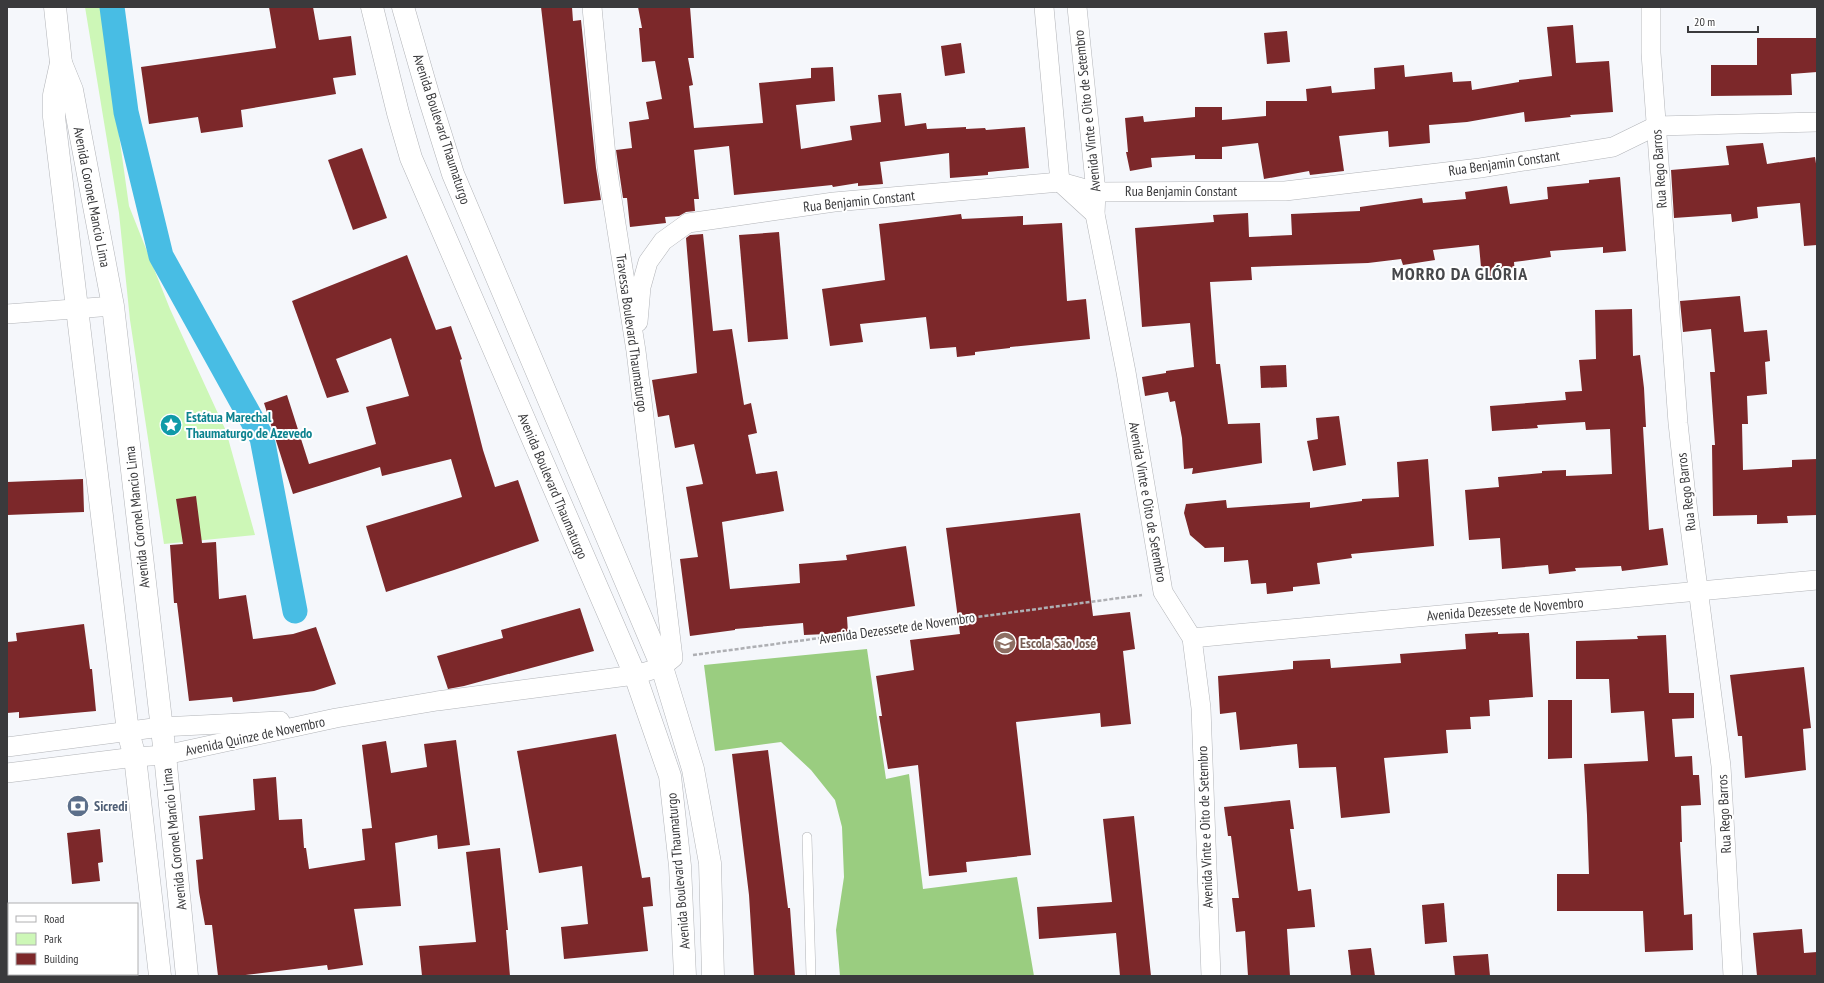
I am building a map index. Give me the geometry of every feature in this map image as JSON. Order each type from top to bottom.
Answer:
[{"type":"main road","name":"Avenida Coronel Mancio Lima","points":[[55,7],[61,63],[72,90],[113,306],[165,755],[187,976]]},
{"type":"main road","name":"Avenida Boulevard Thaumaturgo","points":[[372,7],[398,113],[411,158],[635,675],[670,776],[680,866],[685,976]]},
{"type":"main road","name":"Avenida Boulevard Thaumaturgo","points":[[403,7],[453,174],[516,323],[668,662],[693,769],[710,863],[713,976]]},
{"type":"main road","name":"Avenida Coronel Mancio Lima","points":[[61,63],[54,95],[54,117],[128,732],[135,757],[160,976]]},
{"type":"main road","points":[[488,334],[516,323]]},
{"type":"street","name":"Travessa Boulevard Thaumaturgo","points":[[592,7],[607,167],[636,351],[668,662]]},
{"type":"street","points":[[1044,7],[1060,182]]},
{"type":"street","name":"Avenida Vinte e Oito de Setembro","points":[[1077,7],[1096,192],[1094,214],[1126,372],[1163,592],[1192,638],[1201,708],[1211,976]]},
{"type":"street","name":"Rua Rego Barros","points":[[1651,7],[1651,53],[1678,423],[1721,766],[1733,976]]},
{"type":"street","name":"Rua Benjamin Constant","points":[[636,351],[641,287],[648,262],[663,240],[688,223],[834,202],[1060,182],[1096,192],[1285,191],[1480,168],[1613,147],[1656,126],[1817,122]]},
{"type":"street","name":"Avenida Vinte e Oito de Setembro","points":[[1060,182],[1094,214]]},
{"type":"street","points":[[7,314],[113,306]]},
{"type":"street","name":"Avenida Dezessete de Novembro","points":[[1192,638],[1817,580]]},
{"type":"street","points":[[635,675],[668,662]]},
{"type":"street","name":"Avenida Quinze de Novembro","points":[[7,773],[135,757],[165,755],[336,718],[437,701],[635,675]]},
{"type":"street","name":"Avenida Quinze de Novembro","points":[[7,747],[161,727],[336,718]]},
{"type":"lane","points":[[807,836],[811,976]]},
{"type":"path","name":"Avenida Dezessete de Novembro","points":[[668,662],[1163,592]]},
{"type":"green space","points":[[85,7],[101,7],[129,206],[170,309],[226,431],[255,535],[164,544],[130,320],[119,213]]},
{"type":"green space","points":[[867,649],[886,779],[909,774],[923,889],[1017,877],[1034,976],[840,976],[836,930],[844,877],[842,827],[835,800],[811,770],[781,742],[715,751],[704,665]]},
{"type":"building","points":[[269,7],[313,7],[319,40],[351,36],[356,75],[333,78],[336,94],[241,110],[243,127],[201,133],[198,117],[149,124],[141,67],[276,48]]},
{"type":"building","points":[[541,7],[572,7],[573,21],[581,20],[596,168],[601,200],[564,204]]},
{"type":"building","points":[[638,7],[690,7],[694,58],[688,58],[693,85],[689,86],[694,128],[763,123],[759,83],[811,78],[811,68],[833,67],[835,101],[796,105],[801,149],[852,140],[850,126],[881,122],[878,95],[901,93],[905,126],[926,123],[927,129],[966,127],[966,129],[985,128],[986,130],[1025,127],[1029,168],[988,172],[988,175],[950,178],[949,153],[880,162],[883,184],[858,186],[858,183],[833,187],[832,185],[734,195],[729,146],[694,150],[699,199],[694,199],[695,211],[686,212],[679,216],[665,217],[666,223],[630,227],[627,198],[623,198],[616,150],[632,148],[629,122],[649,119],[646,102],[662,99],[655,61],[642,62],[639,28],[642,28]]},
{"type":"building","points":[[1573,25],[1576,63],[1609,61],[1613,112],[1570,115],[1571,117],[1525,122],[1524,112],[1467,122],[1429,125],[1430,143],[1389,147],[1388,131],[1339,136],[1344,171],[1310,175],[1309,171],[1264,179],[1258,143],[1222,147],[1222,159],[1195,159],[1195,155],[1151,158],[1152,167],[1130,171],[1126,152],[1128,152],[1125,118],[1143,116],[1144,122],[1195,117],[1195,107],[1222,107],[1222,120],[1266,116],[1266,101],[1307,101],[1306,89],[1331,86],[1332,93],[1375,89],[1374,68],[1404,65],[1405,77],[1452,72],[1453,82],[1471,81],[1472,90],[1519,82],[1519,80],[1552,76],[1547,27]]},
{"type":"building","points":[[1287,31],[1290,62],[1267,64],[1264,33]]},
{"type":"building","points":[[1757,38],[1817,38],[1817,72],[1791,74],[1792,95],[1711,96],[1711,65],[1757,65]]},
{"type":"building","points":[[961,43],[965,73],[945,76],[941,46]]},
{"type":"building","points":[[1763,143],[1767,164],[1815,157],[1817,170],[1817,245],[1804,246],[1800,203],[1757,207],[1758,218],[1732,222],[1731,214],[1674,218],[1671,170],[1729,165],[1726,146]]},
{"type":"building","points":[[362,148],[387,218],[353,230],[328,160]]},
{"type":"building","points":[[1620,177],[1626,251],[1603,253],[1603,247],[1550,251],[1551,257],[1514,262],[1515,275],[1482,278],[1479,245],[1433,250],[1435,260],[1403,265],[1401,259],[1368,263],[1251,267],[1252,280],[1210,282],[1216,364],[1220,364],[1228,424],[1260,423],[1262,463],[1192,474],[1193,468],[1184,469],[1182,438],[1175,401],[1170,402],[1168,392],[1145,396],[1142,377],[1166,373],[1166,371],[1194,367],[1190,323],[1142,327],[1135,228],[1214,222],[1213,215],[1248,213],[1249,237],[1292,235],[1291,214],[1360,211],[1360,207],[1422,198],[1423,203],[1466,199],[1465,192],[1507,186],[1510,204],[1548,199],[1547,187],[1589,183],[1589,180]]},
{"type":"building","points":[[961,214],[962,219],[1023,216],[1023,225],[1062,223],[1067,301],[1086,299],[1090,339],[1010,347],[975,352],[975,355],[957,357],[956,347],[930,349],[926,317],[860,324],[863,342],[830,346],[822,289],[885,280],[879,224]]},
{"type":"building","points":[[779,232],[788,339],[748,342],[739,235]]},
{"type":"building","points":[[703,234],[713,331],[732,329],[744,405],[751,403],[757,433],[748,435],[756,474],[777,471],[784,511],[722,522],[730,589],[800,583],[799,564],[847,560],[846,555],[906,546],[915,606],[847,617],[848,633],[804,635],[803,623],[735,629],[690,636],[680,559],[698,557],[686,487],[703,484],[694,444],[675,448],[669,415],[658,417],[652,380],[697,373],[686,238],[690,235]]},
{"type":"building","points":[[407,255],[436,330],[451,326],[462,359],[460,360],[483,450],[495,487],[518,480],[539,541],[386,592],[366,526],[462,497],[451,459],[382,476],[380,467],[293,494],[264,403],[287,395],[309,464],[376,444],[366,407],[409,396],[391,338],[336,359],[349,392],[327,398],[292,301]]},
{"type":"building","points":[[1740,296],[1744,332],[1767,330],[1770,361],[1765,362],[1767,394],[1747,396],[1748,424],[1742,424],[1743,470],[1792,467],[1792,460],[1817,459],[1817,515],[1787,516],[1788,523],[1757,524],[1757,515],[1713,516],[1712,445],[1715,445],[1710,372],[1715,372],[1711,329],[1683,332],[1680,301]]},
{"type":"building","points":[[1632,309],[1633,356],[1640,355],[1644,388],[1646,427],[1643,427],[1649,530],[1663,528],[1668,565],[1622,571],[1621,566],[1575,568],[1576,571],[1549,574],[1548,565],[1502,569],[1500,538],[1469,540],[1465,490],[1499,487],[1498,477],[1542,473],[1542,471],[1566,470],[1566,476],[1612,474],[1610,429],[1586,430],[1585,422],[1537,425],[1538,428],[1492,431],[1490,406],[1566,400],[1565,392],[1582,391],[1579,360],[1596,359],[1595,310]]},
{"type":"building","points":[[1286,365],[1287,387],[1261,388],[1260,366]]},
{"type":"building","points":[[1339,416],[1346,465],[1313,471],[1307,441],[1318,439],[1316,418]]},
{"type":"building","points":[[1428,459],[1434,546],[1351,554],[1352,558],[1317,563],[1320,584],[1293,587],[1293,591],[1267,594],[1266,583],[1251,584],[1248,560],[1224,562],[1224,547],[1205,548],[1190,535],[1184,513],[1186,504],[1226,500],[1227,508],[1310,502],[1310,508],[1362,501],[1362,499],[1399,497],[1397,462]]},
{"type":"building","points":[[83,479],[84,512],[7,515],[7,482]]},
{"type":"building","points":[[196,496],[202,543],[216,542],[219,599],[246,595],[253,639],[293,634],[316,627],[336,684],[314,691],[233,702],[232,697],[189,701],[177,603],[174,603],[170,545],[183,544],[176,499]]},
{"type":"building","points":[[1080,513],[1093,616],[1130,612],[1135,649],[1123,651],[1131,724],[1101,727],[1100,713],[1016,722],[1031,855],[966,862],[967,872],[929,876],[918,765],[888,769],[879,716],[882,716],[876,676],[914,670],[910,640],[960,634],[946,528]]},
{"type":"building","points":[[580,608],[594,651],[448,689],[437,656],[503,638],[501,630]]},
{"type":"building","points":[[84,624],[90,669],[92,669],[96,711],[19,718],[19,712],[7,713],[7,642],[17,641],[16,633]]},
{"type":"building","points":[[1498,632],[1498,634],[1529,633],[1533,697],[1489,700],[1490,716],[1470,717],[1471,729],[1446,730],[1448,753],[1384,758],[1390,813],[1341,818],[1336,767],[1299,768],[1297,744],[1240,750],[1236,712],[1220,714],[1218,676],[1293,669],[1293,661],[1330,659],[1331,668],[1401,663],[1400,654],[1466,649],[1465,634]]},
{"type":"building","points":[[1666,635],[1669,693],[1694,693],[1694,718],[1672,719],[1675,757],[1692,756],[1693,775],[1699,775],[1701,805],[1681,806],[1682,842],[1680,842],[1684,915],[1692,914],[1693,950],[1645,952],[1643,911],[1557,911],[1557,874],[1589,874],[1584,764],[1648,761],[1644,711],[1611,713],[1609,679],[1576,679],[1576,641],[1638,639],[1637,636]]},
{"type":"building","points":[[1804,667],[1811,728],[1803,729],[1806,770],[1745,778],[1742,736],[1738,736],[1730,675]]},
{"type":"building","points":[[1548,700],[1572,700],[1572,758],[1548,759]]},
{"type":"building","points":[[616,734],[642,878],[650,877],[653,906],[643,907],[648,951],[564,959],[561,927],[588,924],[582,866],[539,873],[517,751]]},
{"type":"building","points":[[456,740],[470,845],[438,849],[437,835],[395,843],[401,906],[354,909],[363,965],[328,970],[327,965],[237,976],[218,976],[212,925],[205,925],[199,892],[196,860],[203,859],[199,816],[255,810],[253,779],[276,777],[279,820],[302,819],[304,848],[306,848],[309,869],[365,860],[362,829],[372,828],[362,745],[386,741],[391,773],[427,767],[424,744]]},
{"type":"building","points":[[768,750],[788,908],[790,908],[795,976],[754,976],[749,895],[732,754]]},
{"type":"building","points":[[1290,800],[1294,829],[1290,829],[1298,891],[1311,889],[1315,927],[1287,929],[1290,976],[1248,976],[1245,931],[1236,932],[1232,898],[1239,898],[1231,836],[1228,836],[1224,807]]},
{"type":"building","points":[[1134,816],[1151,976],[1120,976],[1116,933],[1039,939],[1037,907],[1112,902],[1103,819]]},
{"type":"building","points":[[100,829],[103,862],[98,863],[100,881],[72,884],[67,833]]},
{"type":"building","points":[[500,848],[508,930],[506,930],[510,976],[422,976],[419,946],[476,942],[466,852]]},
{"type":"building","points":[[1444,903],[1447,942],[1425,944],[1422,905]]},
{"type":"building","points":[[1802,929],[1804,953],[1817,952],[1817,976],[1757,976],[1753,933]]},
{"type":"building","points":[[1371,948],[1375,976],[1351,976],[1348,950]]},
{"type":"building","points":[[1488,954],[1490,976],[1455,976],[1453,956]]},
{"type":"waterway","points":[[112,7],[126,112],[161,256],[262,438],[295,611]]},
{"type":"place","name":"Estátua Marechal Thaumaturgo de Azevedo","points":[[171,425]]},
{"type":"place","name":"Escola São José","points":[[1005,643]]},
{"type":"place","name":"Sicredi","points":[[78,806]]},
{"type":"district","name":"MORRO DA GLÓRIA","points":[[1460,273]]}]
